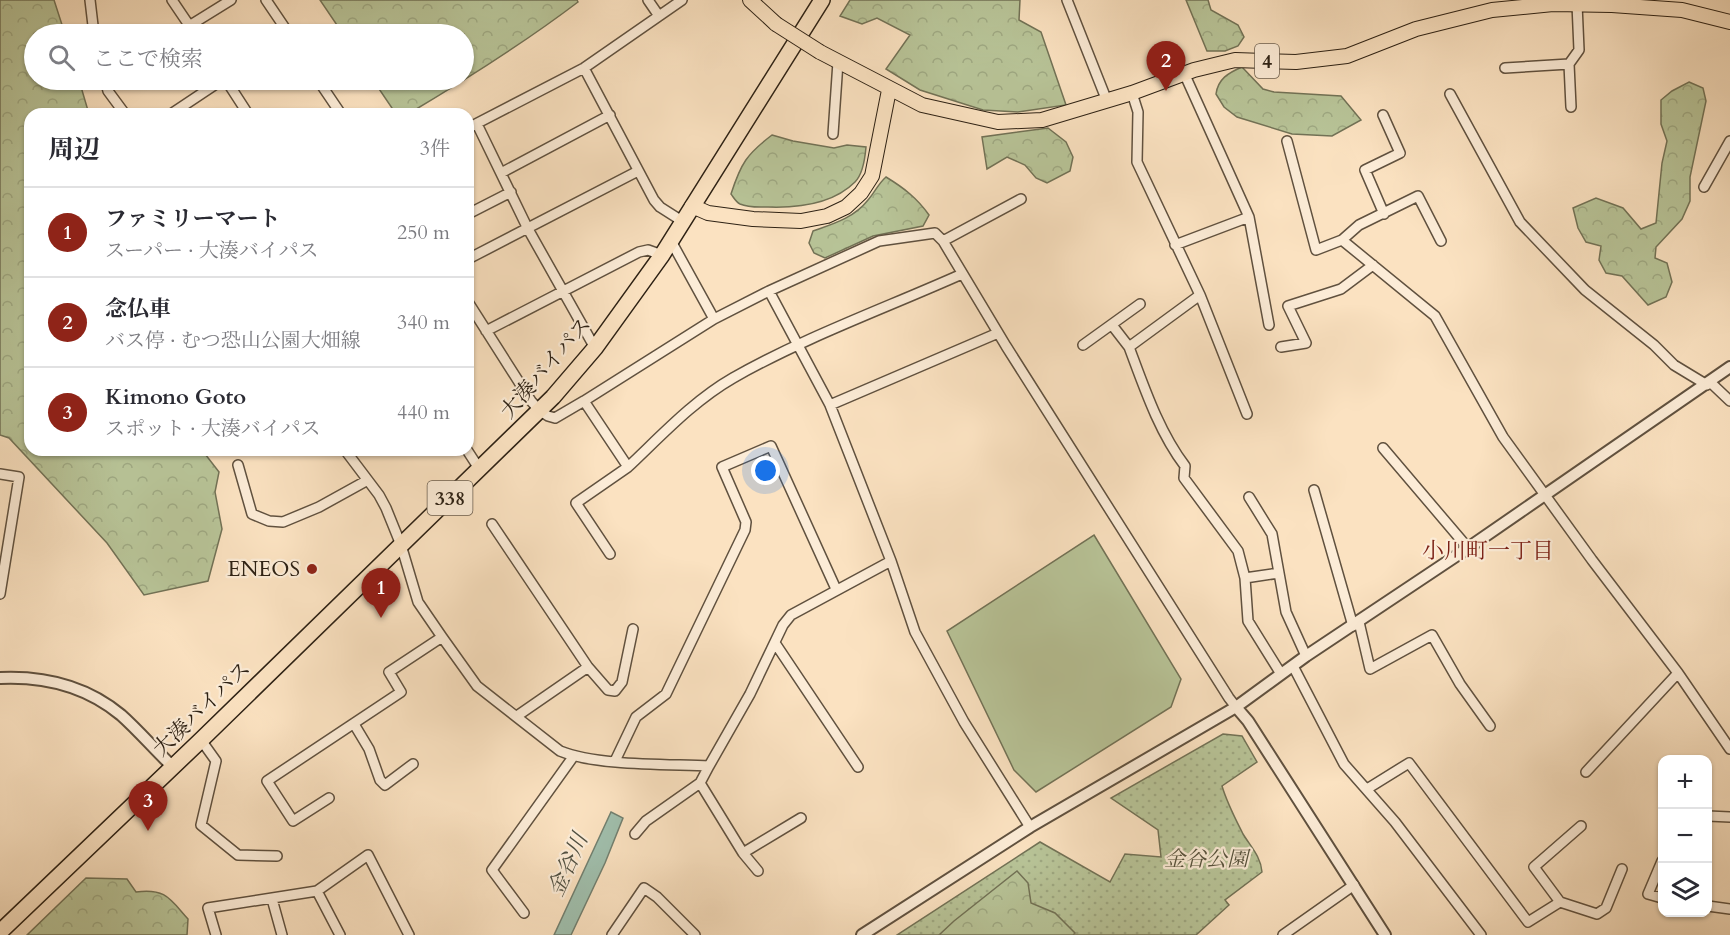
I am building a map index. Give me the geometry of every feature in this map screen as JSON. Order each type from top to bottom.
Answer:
[{"type":"highway","name":"大湊バイパス","points":[[0,932],[540,411],[595,348],[662,255],[822,0]]},
{"type":"main road","name":"4","points":[[750,0],[776,24],[820,52],[890,90],[922,105],[998,122],[1042,120],[1132,93],[1184,73],[1235,60],[1296,62],[1347,56],[1416,29],[1492,10],[1577,4],[1682,10],[1730,22]]},
{"type":"main road","points":[[692,206],[708,213],[753,219],[801,221],[827,216],[846,207],[861,193],[872,176],[890,90]]},
{"type":"street","points":[[90,0],[93,24]]},
{"type":"street","points":[[172,0],[188,24]]},
{"type":"street","points":[[192,24],[231,0]]},
{"type":"street","points":[[267,0],[283,24]]},
{"type":"street","points":[[648,0],[659,16]]},
{"type":"street","points":[[474,125],[584,68],[682,0]]},
{"type":"street","points":[[1067,0],[1107,101]]},
{"type":"street","points":[[1571,107],[1569,64],[1579,50],[1577,4]]},
{"type":"street","points":[[833,134],[838,62]]},
{"type":"street","points":[[1505,68],[1569,64]]},
{"type":"street","points":[[584,68],[654,200],[660,207],[682,221]]},
{"type":"street","points":[[1184,73],[1249,217],[1269,325]]},
{"type":"street","points":[[108,90],[121,108]]},
{"type":"street","points":[[180,108],[208,90]]},
{"type":"street","points":[[231,90],[244,108]]},
{"type":"street","points":[[324,90],[336,108]]},
{"type":"street","points":[[1132,93],[1138,112],[1137,162],[1200,295],[1247,414]]},
{"type":"street","points":[[1450,94],[1520,222],[1585,290],[1654,345],[1674,365],[1709,383],[1730,400]]},
{"type":"street","points":[[1383,115],[1400,153],[1365,170],[1384,214]]},
{"type":"street","points":[[501,173],[610,116]]},
{"type":"street","points":[[474,129],[501,173],[528,229],[595,348]]},
{"type":"street","points":[[1287,141],[1316,250],[1342,240],[1359,225],[1418,196],[1442,241]]},
{"type":"street","points":[[1704,187],[1730,141]]},
{"type":"street","points":[[474,257],[638,171]]},
{"type":"street","points":[[474,211],[511,192]]},
{"type":"street","points":[[943,241],[1021,199]]},
{"type":"street","points":[[1175,245],[1249,217]]},
{"type":"street","points":[[474,312],[540,411],[555,417],[714,319],[769,291],[879,241],[935,233],[943,241],[998,333],[1222,688],[1248,721],[1385,935]]},
{"type":"street","points":[[1342,240],[1435,316],[1503,437],[1678,673],[1730,749]]},
{"type":"street","points":[[671,241],[714,319]]},
{"type":"street","points":[[486,331],[639,252],[648,250],[662,255]]},
{"type":"street","points":[[1281,347],[1306,343],[1288,306],[1341,289],[1373,265]]},
{"type":"street","points":[[610,554],[576,503],[628,468],[685,413],[731,379],[798,346],[962,274]]},
{"type":"street","points":[[769,291],[830,405],[891,561],[915,632],[964,722],[1030,827]]},
{"type":"street","points":[[1129,347],[1200,295]]},
{"type":"street","points":[[1083,345],[1140,304]]},
{"type":"street","points":[[1112,325],[1129,347],[1174,451],[1185,466],[1184,478],[1238,551],[1245,578],[1248,621],[1281,674]]},
{"type":"street","points":[[830,405],[998,333]]},
{"type":"street","points":[[866,934],[1030,827],[1236,707],[1306,656],[1468,549],[1730,367]]},
{"type":"street","points":[[584,401],[628,468]]},
{"type":"street","points":[[615,761],[636,717],[666,694],[745,530],[746,522],[722,467],[771,446],[836,589]]},
{"type":"street","points":[[1383,448],[1468,549]]},
{"type":"street","points":[[349,456],[379,495],[386,508],[401,544],[418,602],[477,686],[560,752],[573,757],[709,766]]},
{"type":"street","points":[[471,456],[480,470]]},
{"type":"street","points":[[238,465],[252,514],[269,521],[283,522],[319,507],[366,481]]},
{"type":"street","points":[[0,474],[19,477],[5,541],[0,594]]},
{"type":"street","points":[[1314,490],[1370,669],[1432,635],[1460,684],[1490,726]]},
{"type":"street","points":[[1249,496],[1272,534],[1286,612],[1306,656]]},
{"type":"street","points":[[492,524],[588,668],[608,690],[615,691],[622,682],[633,629]]},
{"type":"street","points":[[635,834],[646,821],[700,783],[750,694],[783,625],[791,615],[891,561]]},
{"type":"street","points":[[1245,578],[1279,573]]},
{"type":"street","points":[[329,798],[293,821],[267,781],[401,692],[388,672],[442,637]]},
{"type":"street","points":[[775,644],[858,767]]},
{"type":"street","points":[[1293,666],[1344,764],[1395,822],[1481,935]]},
{"type":"street","points":[[517,716],[588,668]]},
{"type":"street","points":[[1586,772],[1678,673]]},
{"type":"street","points":[[0,678],[18,677],[51,681],[76,689],[101,701],[121,715],[173,767]]},
{"type":"street","points":[[354,724],[369,749],[380,780],[385,785],[413,764]]},
{"type":"street","points":[[201,740],[216,761],[201,825],[238,855],[276,856]]},
{"type":"street","points":[[524,913],[492,870],[573,757]]},
{"type":"street","points":[[1367,789],[1409,763],[1528,922],[1560,902]]},
{"type":"street","points":[[700,783],[743,853],[758,872]]},
{"type":"street","points":[[1712,816],[1730,817]]},
{"type":"street","points":[[743,853],[801,818]]},
{"type":"street","points":[[1581,826],[1534,867],[1560,902],[1597,914],[1606,908],[1622,869]]},
{"type":"street","points":[[216,935],[208,908],[317,891],[368,855],[409,935]]},
{"type":"street","points":[[1658,870],[1648,894],[1658,897]]},
{"type":"street","points":[[1283,935],[1354,885]]},
{"type":"street","points":[[612,935],[644,888],[657,897],[695,935]]},
{"type":"street","points":[[317,891],[340,935]]},
{"type":"street","points":[[272,899],[282,935]]},
{"type":"street","points":[[1712,907],[1730,909]]},
{"type":"green space","points":[[0,0],[54,0],[62,24],[24,24],[24,90],[82,90],[87,108],[24,108],[24,454],[9,438],[0,435]]},
{"type":"green space","points":[[320,0],[577,0],[578,2],[474,73],[474,24],[336,24]]},
{"type":"green space","points":[[850,0],[1020,0],[1019,20],[1041,32],[1066,105],[1018,112],[983,110],[920,90],[886,69],[910,35],[877,18],[862,24],[840,16]]},
{"type":"green space","points":[[1186,0],[1208,0],[1211,10],[1238,25],[1244,37],[1238,46],[1225,51],[1207,51]]},
{"type":"green space","points":[[1242,67],[1263,89],[1274,92],[1341,96],[1361,120],[1332,136],[1292,134],[1237,117],[1224,107],[1216,94],[1224,77]]},
{"type":"green space","points":[[1689,82],[1703,88],[1706,101],[1690,177],[1690,201],[1682,219],[1656,247],[1655,258],[1667,263],[1672,282],[1666,297],[1648,305],[1622,276],[1606,273],[1599,260],[1601,246],[1586,242],[1578,228],[1573,208],[1596,198],[1623,208],[1641,229],[1656,223],[1662,163],[1667,141],[1661,124],[1661,100]]},
{"type":"green space","points":[[380,90],[448,90],[418,108],[392,108]]},
{"type":"green space","points":[[1048,128],[1066,142],[1073,157],[1070,171],[1047,183],[1036,178],[1025,165],[1007,157],[987,169],[982,137]]},
{"type":"green space","points":[[772,135],[834,148],[847,145],[866,147],[860,175],[846,190],[814,204],[754,207],[740,204],[731,194],[738,174],[756,148]]},
{"type":"green space","points":[[886,177],[920,203],[929,215],[923,226],[873,236],[825,258],[814,253],[809,243],[813,231],[843,220],[856,211]]},
{"type":"green space","points":[[26,456],[207,456],[219,472],[215,492],[222,529],[208,581],[144,595],[107,543]]},
{"type":"green space","points":[[1094,535],[1181,679],[1171,707],[1036,792],[1014,770],[947,631]]},
{"type":"green space","name":"金谷公園","points":[[1223,734],[1242,736],[1257,762],[1222,786],[1243,834],[1258,857],[1262,872],[1225,900],[1229,905],[1196,935],[897,935],[1040,842],[1110,882],[1125,854],[1161,857],[1158,830],[1111,798]]},
{"type":"green space","points":[[1017,871],[1028,883],[1031,903],[1055,913],[1075,933],[1073,935],[939,935],[954,921]]},
{"type":"green space","points":[[86,878],[127,879],[136,892],[154,892],[167,896],[188,919],[187,935],[27,935]]},
{"type":"shaded area","points":[[611,812],[623,818],[605,863],[571,935],[554,935]]},
{"type":"place","name":"念仏車","points":[[1166,91]]},
{"type":"place","name":"ENEOS","points":[[312,569]]},
{"type":"place","name":"ファミリーマート","points":[[381,618]]},
{"type":"place","name":"Kimono Goto","points":[[148,831]]},
{"type":"district","name":"小川町一丁目","points":[[1488,551]]},
{"type":"water label","name":"金谷川","points":[[568,865]]}]
